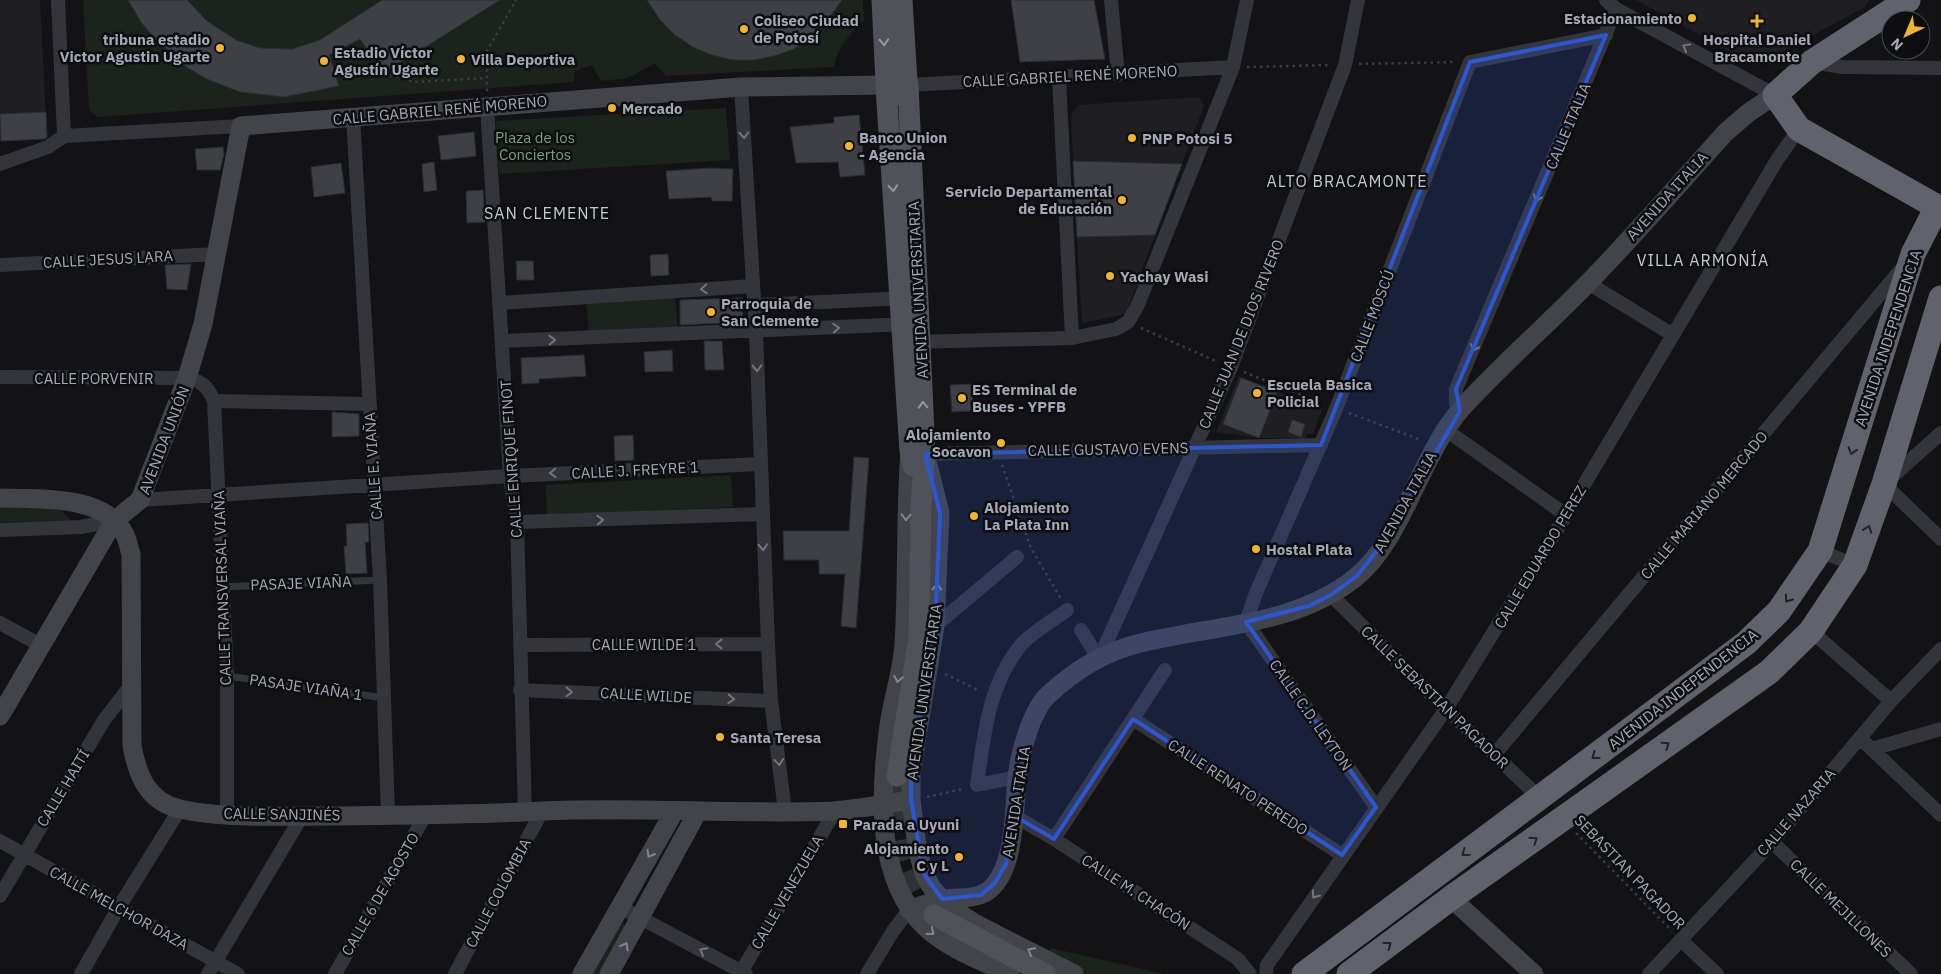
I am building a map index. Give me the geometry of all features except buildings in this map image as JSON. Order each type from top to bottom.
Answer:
[{"type":"highway","name":"AVENIDA ITALIA","points":[[1775,95],[1812,62],[1908,0]]},
{"type":"highway","points":[[1775,95],[1799,129],[1940,206]]},
{"type":"highway","name":"AVENIDA INDEPENDENCIA","points":[[1304,974],[1746,643],[1779,611],[1820,551],[1913,254],[1940,206]]},
{"type":"highway","points":[[1349,974],[1451,898],[1769,672],[1811,631],[1855,565],[1884,484],[1941,298]]},
{"type":"main road","name":"AVENIDA UNIVERSITARIA","points":[[882,0],[886,85],[910,298]]},
{"type":"main road","name":"AVENIDA UNIVERSITARIA","points":[[902,0],[907,85],[911,333],[918,452],[906,504],[904,645],[888,733],[882,805],[891,868],[909,910],[925,928],[944,942],[1003,973]]},
{"type":"main road","points":[[886,85],[889,77],[896,74],[903,76],[907,85]]},
{"type":"main road","name":"CALLE GABRIEL RENÉ MORENO","points":[[240,126],[741,87],[886,85]]},
{"type":"main road","name":"AVENIDA ITALIA","points":[[981,895],[995,883],[1006,864],[1016,817],[1017,777],[1028,732],[1044,699],[1072,675],[1099,659],[1134,644],[1246,622],[1309,606],[1331,595],[1357,576],[1374,559],[1441,438],[1460,411],[1588,283],[1725,133],[1748,113],[1775,95]]},
{"type":"main road","name":"AVENIDA UNIÓN","points":[[0,716],[114,521],[140,500],[188,378],[204,324],[240,126]]},
{"type":"main road","name":"AVENIDA UNIVERSITARIA","points":[[918,452],[940,513],[935,626],[930,668],[911,773],[911,800],[924,874],[938,907],[947,905],[974,923],[1074,974]]},
{"type":"main road","points":[[897,776],[919,638],[921,504],[918,452]]},
{"type":"main road","points":[[0,498],[68,501],[92,507],[114,521]]},
{"type":"main road","name":"CALLE SANJINÉS","points":[[114,521],[124,534],[131,554],[132,745],[136,768],[147,788],[163,802],[180,809],[228,814],[302,816],[534,812],[785,811],[834,810],[911,800]]},
{"type":"main road","points":[[582,974],[674,812]]},
{"type":"main road","points":[[609,974],[698,812]]},
{"type":"main road","points":[[909,910],[938,907],[981,895]]},
{"type":"main road","points":[[974,923],[972,911],[981,895]]},
{"type":"main road","points":[[1451,898],[1534,974]]},
{"type":"main road","points":[[938,907],[1045,974]]},
{"type":"street","points":[[58,0],[64,136]]},
{"type":"street","points":[[1111,0],[1118,75]]},
{"type":"street","points":[[503,341],[756,332],[911,333],[1072,338],[1116,329],[1128,322],[1137,308],[1233,67],[1247,0]]},
{"type":"street","name":"CALLE JUAN DE DIOS RIVERO","points":[[1099,659],[1231,367],[1345,65],[1358,0]]},
{"type":"street","name":"CALLE ITALIA","points":[[1460,411],[1456,403],[1456,389],[1606,34],[1611,4],[1775,95]]},
{"type":"street","name":"CALLE MOSCÚ","points":[[1246,622],[1256,593],[1336,409],[1470,62],[1606,34]]},
{"type":"street","points":[[1812,62],[1842,67],[1941,68]]},
{"type":"street","name":"CALLE GABRIEL RENÉ MORENO","points":[[907,85],[1118,75],[1233,67]]},
{"type":"street","points":[[1060,78],[1072,338]]},
{"type":"street","points":[[741,87],[766,506],[768,644],[772,701],[785,811]]},
{"type":"street","name":"CALLE ENRIQUE FINOT","points":[[487,106],[510,476],[517,522],[520,690],[534,812]]},
{"type":"street","name":"CALLE E. VIAÑA","points":[[353,117],[386,698],[388,815]]},
{"type":"street","name":"CALLE GABRIEL RENÉ MORENO","points":[[0,164],[48,146],[64,136],[240,126]]},
{"type":"street","name":"CALLE EDUARDO PEREZ","points":[[1266,974],[1266,965],[1446,709],[1566,515],[1777,160],[1799,129]]},
{"type":"street","name":"CALLE JESUS LARA","points":[[0,265],[217,254]]},
{"type":"street","name":"CALLE MARIANO MERCADO","points":[[1494,755],[1913,254]]},
{"type":"street","points":[[1588,283],[1673,335]]},
{"type":"street","points":[[499,303],[752,286]]},
{"type":"street","points":[[754,305],[910,298]]},
{"type":"street","name":"CALLE PORVENIR","points":[[0,377],[188,378]]},
{"type":"street","points":[[188,378],[200,381],[209,390],[214,401],[368,404]]},
{"type":"street","name":"CALLE TRANSVERSAL VIAÑA","points":[[214,401],[226,676],[228,814]]},
{"type":"street","points":[[1941,433],[1884,484],[1941,539]]},
{"type":"street","points":[[1441,438],[1566,515]]},
{"type":"street","name":"CALLE GUSTAVO EVENS","points":[[918,452],[1321,445]]},
{"type":"street","name":"CALLE J. FREYRE 1","points":[[140,500],[510,476],[764,470]]},
{"type":"street","points":[[0,492],[0,498]]},
{"type":"street","points":[[517,522],[766,506]]},
{"type":"street","points":[[0,530],[80,527],[114,521]]},
{"type":"street","points":[[1820,551],[1855,565]]},
{"type":"street","points":[[935,626],[1017,557]]},
{"type":"street","name":"CALLE SEBASTIAN PAGADOR","points":[[1331,595],[1446,709],[1540,798]]},
{"type":"street","points":[[1017,777],[977,786],[987,717],[1005,668],[1022,644],[1067,610]]},
{"type":"street","name":"CALLE C.D. LEYTON","points":[[1246,622],[1376,807]]},
{"type":"street","points":[[0,623],[42,646]]},
{"type":"street","points":[[1081,630],[1099,659]]},
{"type":"street","points":[[1811,631],[1891,701]]},
{"type":"street","name":"CALLE WILDE 1","points":[[520,645],[768,644]]},
{"type":"street","name":"CALLE NAZARIA","points":[[1649,974],[1772,842],[1891,701],[1941,648]]},
{"type":"street","points":[[1054,839],[1165,670]]},
{"type":"street","name":"CALLE HAITÍ","points":[[0,896],[23,854],[104,720],[132,684]]},
{"type":"street","name":"CALLE WILDE","points":[[520,690],[772,701]]},
{"type":"street","name":"CALLE RENATO PEREDO","points":[[1133,719],[1342,855]]},
{"type":"street","points":[[1872,750],[1941,729]]},
{"type":"street","points":[[1860,738],[1941,815]]},
{"type":"street","points":[[81,974],[119,907],[180,809]]},
{"type":"street","name":"CALLE VENEZUELA","points":[[743,973],[834,810]]},
{"type":"street","name":"CALLE COLOMBIA","points":[[455,974],[534,812]]},
{"type":"street","name":"CALLE 6 DE AGOSTO","points":[[335,974],[426,814]]},
{"type":"street","points":[[208,974],[302,816]]},
{"type":"street","name":"CALLE M. CHACÓN","points":[[1016,817],[1054,839],[1238,959],[1250,974]]},
{"type":"street","name":"CALLE MELCHOR DAZA","points":[[0,841],[238,974]]},
{"type":"street","name":"CALLE MEJILLONES","points":[[1772,842],[1911,974]]},
{"type":"street","points":[[620,907],[743,973]]},
{"type":"street","points":[[866,974],[893,931],[909,910]]},
{"type":"street","points":[[1681,940],[1718,974]]},
{"type":"lane","name":"PASAJE VIAÑA","points":[[222,587],[380,580]]},
{"type":"lane","name":"PASAJE VIAÑA 1","points":[[226,676],[386,698]]},
{"type":"path","points":[[487,106],[487,51],[516,0]]},
{"type":"path","points":[[384,73],[414,82],[487,78]]},
{"type":"path","points":[[1128,322],[1231,367],[1336,409],[1441,438]]},
{"type":"path","points":[[998,452],[1031,548],[1067,610]]},
{"type":"path","points":[[930,668],[993,697]]},
{"type":"path","points":[[911,800],[977,786]]},
{"type":"path","name":"SEBASTIAN PAGADOR","points":[[1563,820],[1681,940]]},
{"type":"highlighted area","points":[[1606,35],[1456,389],[1460,411],[1387,538],[1357,576],[1331,595],[1309,606],[1246,622],[1376,807],[1342,855],[1133,719],[1054,839],[1016,817],[1006,864],[995,883],[981,895],[942,899],[924,874],[911,800],[911,773],[935,626],[940,513],[925,454],[1321,445],[1470,62]]},
{"type":"shaded area","points":[[0,0],[40,0],[47,139],[0,141]]},
{"type":"shaded area","name":"Hospital Daniel Bracamonte","points":[[1636,0],[1869,0],[1865,7],[1756,66]]},
{"type":"shaded area","name":"PNP Potosi 5","points":[[1199,97],[1204,106],[1182,164],[1073,161],[1071,115],[1078,105]]},
{"type":"shaded area","name":"Yachay Wasi","points":[[1155,235],[1126,314],[1082,323],[1077,237]]},
{"type":"shaded area","name":"Escuela Basica Policial","points":[[1239,376],[1322,409],[1313,434],[1307,434],[1305,439],[1259,438],[1216,432]]},
{"type":"green space","name":"Estadio Víctor Agustín Ugarte","points":[[83,0],[863,0],[864,20],[841,47],[834,67],[666,76],[655,63],[628,78],[602,81],[591,65],[575,71],[574,82],[98,117],[89,110]]},
{"type":"green space","name":"Plaza de los Conciertos","points":[[726,108],[730,160],[499,174],[496,121]]},
{"type":"green space","points":[[675,297],[678,329],[589,333],[586,302]]},
{"type":"green space","points":[[731,475],[733,507],[547,516],[546,485]]},
{"type":"green space","points":[[0,506],[61,509],[71,521],[0,522]]},
{"type":"green space","points":[[618,920],[628,926],[602,974],[588,974]]},
{"type":"green space","points":[[1051,948],[1164,974],[1087,974],[1047,955]]},
{"type":"tunnel","points":[[897,776],[899,833],[902,849],[913,881],[934,915]]},
{"type":"place","name":"Estacionamiento","points":[[1692,18]]},
{"type":"place","name":"Hospital Daniel Bracamonte","points":[[1757,21]]},
{"type":"place","name":"Coliseo Ciudad de Potosí","points":[[744,29]]},
{"type":"place","name":"tribuna estadio Victor Agustin Ugarte","points":[[220,48]]},
{"type":"place","name":"Villa Deportiva","points":[[461,59]]},
{"type":"place","name":"Estadio Víctor Agustín Ugarte","points":[[324,61]]},
{"type":"place","name":"Mercado","points":[[612,108]]},
{"type":"place","name":"PNP Potosi 5","points":[[1132,138]]},
{"type":"place","name":"Banco Union - Agencia","points":[[849,146]]},
{"type":"place","name":"Servicio Departamental de Educación","points":[[1122,200]]},
{"type":"place","name":"Yachay Wasi","points":[[1110,276]]},
{"type":"place","name":"Parroquia de San Clemente","points":[[711,312]]},
{"type":"place","name":"Escuela Basica Policial","points":[[1257,393]]},
{"type":"place","name":"ES Terminal de Buses - YPFB","points":[[962,398]]},
{"type":"place","name":"Alojamiento Socavon","points":[[1001,443]]},
{"type":"place","name":"Alojamiento La Plata Inn","points":[[974,516]]},
{"type":"place","name":"Hostal Plata","points":[[1256,549]]},
{"type":"place","name":"Santa Teresa","points":[[720,737]]},
{"type":"place","name":"Parada a Uyuni","points":[[843,824]]},
{"type":"place","name":"Alojamiento C y L","points":[[959,857]]},
{"type":"district","name":"ALTO BRACAMONTE","points":[[1347,181]]},
{"type":"district","name":"SAN CLEMENTE","points":[[547,213]]},
{"type":"district","name":"VILLA ARMONÍA","points":[[1703,260]]}]
